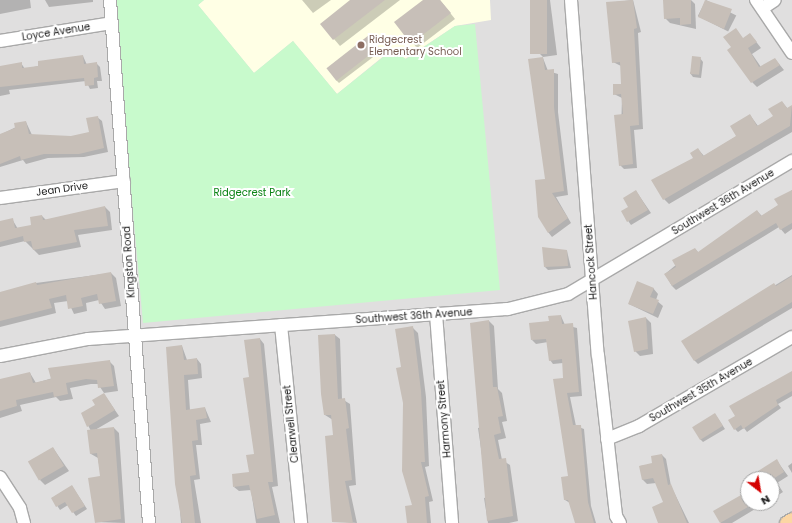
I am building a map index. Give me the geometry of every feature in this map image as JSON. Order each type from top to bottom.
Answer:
[{"type":"main road","points":[[787,523],[792,520]]},
{"type":"street","name":"Kingston Road","points":[[110,0],[149,523]]},
{"type":"street","name":"Hancock Street","points":[[571,0],[592,280],[607,439],[616,516],[620,523]]},
{"type":"street","points":[[775,0],[759,4],[792,53]]},
{"type":"street","name":"Loyce Avenue","points":[[0,41],[112,23]]},
{"type":"street","name":"Southwest 36th Avenue","points":[[0,356],[88,339],[508,309],[568,294],[792,161]]},
{"type":"street","name":"Jean Drive","points":[[0,198],[124,181]]},
{"type":"street","name":"Harmony Street","points":[[436,314],[452,523]]},
{"type":"street","name":"Clearwell Street","points":[[281,326],[301,523]]},
{"type":"street","name":"Southwest 35th Avenue","points":[[607,439],[640,426],[792,337]]},
{"type":"street","points":[[0,477],[20,508],[24,523]]},
{"type":"shaded area","points":[[0,0],[792,0],[792,523],[0,523]]},
{"type":"shaded area","name":"Ridgecrest Elementary School","points":[[204,0],[490,0],[491,20],[455,26],[405,59],[391,50],[337,94],[293,41],[254,73],[198,5]]},
{"type":"green space","name":"Ridgecrest Park","points":[[114,0],[204,0],[198,5],[254,73],[293,41],[337,94],[392,50],[406,59],[455,26],[475,24],[500,290],[143,323]]},
{"type":"building","points":[[350,0],[385,0],[333,40],[320,24]]},
{"type":"building","points":[[423,0],[440,0],[451,13],[411,44],[394,22]]},
{"type":"building","points":[[530,0],[547,0],[547,54],[530,54]]},
{"type":"building","points":[[633,0],[637,28],[634,29],[639,125],[630,126],[633,164],[619,166],[614,115],[623,114],[621,94],[613,95],[613,84],[621,84],[620,62],[612,63],[606,2]]},
{"type":"building","points":[[663,0],[691,0],[691,24],[680,25],[680,18],[664,19]]},
{"type":"building","points":[[705,0],[732,9],[724,29],[698,17]]},
{"type":"building","points":[[736,28],[743,38],[750,33],[757,42],[748,48],[759,67],[775,58],[780,65],[751,83],[727,50],[731,47],[723,37]]},
{"type":"building","points":[[369,35],[379,48],[336,81],[326,68]]},
{"type":"building","points":[[83,55],[84,64],[97,62],[98,77],[94,78],[94,85],[85,86],[84,78],[0,87],[0,66],[22,62],[22,68],[38,66],[38,61]]},
{"type":"building","points":[[692,56],[701,57],[699,75],[690,74]]},
{"type":"building","points":[[543,57],[545,70],[554,69],[554,107],[564,191],[552,193],[568,218],[548,233],[538,217],[535,180],[545,179],[528,59]]},
{"type":"building","points":[[782,101],[787,108],[792,105],[790,126],[663,200],[651,180],[693,158],[690,153],[698,148],[703,156],[736,136],[730,126],[750,114],[757,126],[773,116],[768,109]]},
{"type":"building","points":[[98,116],[104,148],[79,154],[44,154],[21,160],[20,156],[0,164],[0,134],[15,128],[14,123],[26,121],[29,134],[71,136],[89,132],[86,118]]},
{"type":"building","points":[[636,190],[648,210],[627,222],[621,211],[628,207],[623,198]]},
{"type":"building","points":[[792,190],[792,223],[780,230],[776,223],[672,286],[664,274],[676,267],[672,260],[695,248],[698,252],[757,210],[761,216],[778,205],[774,199]]},
{"type":"building","points":[[105,206],[108,226],[74,230],[77,242],[33,250],[31,241],[24,242],[23,236],[0,242],[0,221],[13,218],[15,228],[31,225],[30,217],[42,215],[43,220]]},
{"type":"building","points":[[542,247],[567,250],[568,266],[544,267]]},
{"type":"building","points":[[111,272],[116,301],[99,304],[97,294],[81,298],[83,306],[68,309],[66,295],[49,299],[52,308],[0,321],[0,292],[36,282],[37,285]]},
{"type":"building","points":[[792,276],[792,302],[694,361],[681,341],[774,283],[776,286]]},
{"type":"building","points":[[637,281],[654,288],[650,297],[659,300],[653,314],[628,304]]},
{"type":"building","points":[[561,315],[562,324],[573,323],[579,392],[567,393],[573,425],[581,425],[588,502],[594,523],[575,523],[568,500],[564,500],[561,477],[568,476],[553,379],[563,378],[562,359],[549,361],[546,339],[531,340],[529,323],[549,321],[548,316]]},
{"type":"building","points":[[646,317],[648,349],[634,352],[628,321]]},
{"type":"building","points":[[489,320],[493,387],[497,387],[503,416],[498,417],[501,433],[494,435],[499,459],[506,458],[513,516],[487,521],[470,323]]},
{"type":"building","points":[[413,326],[421,391],[425,462],[421,462],[429,496],[425,497],[427,523],[407,523],[405,506],[412,505],[402,471],[403,403],[396,368],[401,367],[395,329]]},
{"type":"building","points":[[335,334],[338,399],[345,398],[349,428],[346,429],[352,480],[345,481],[353,523],[332,522],[325,436],[333,435],[331,415],[324,415],[321,394],[318,335]]},
{"type":"building","points":[[260,338],[273,482],[268,482],[275,515],[257,519],[249,485],[233,487],[232,474],[249,472],[246,455],[254,454],[243,378],[249,377],[244,340]]},
{"type":"building","points":[[182,345],[184,360],[197,358],[198,374],[184,375],[186,410],[205,407],[207,418],[196,420],[198,440],[192,441],[196,475],[190,476],[195,523],[182,523],[175,484],[166,347]]},
{"type":"building","points":[[110,360],[114,386],[98,388],[97,380],[86,379],[66,383],[68,394],[54,397],[53,392],[16,400],[17,406],[0,411],[0,379],[30,372],[33,383],[51,379],[48,368]]},
{"type":"building","points":[[792,371],[792,391],[776,400],[778,405],[743,429],[741,425],[734,430],[728,420],[735,416],[729,406]]},
{"type":"building","points":[[104,393],[115,410],[87,427],[81,413],[95,405],[92,400]]},
{"type":"building","points":[[715,413],[723,426],[700,440],[692,427]]},
{"type":"building","points":[[114,427],[121,519],[95,523],[88,478],[100,476],[97,453],[90,454],[87,430]]},
{"type":"building","points":[[53,447],[64,466],[39,481],[28,462]]},
{"type":"building","points":[[662,454],[668,485],[671,484],[687,523],[658,523],[652,507],[663,502],[653,478],[642,480],[639,466],[652,463],[651,456]]},
{"type":"building","points":[[777,459],[784,472],[780,475],[780,471],[758,471]]},
{"type":"building","points":[[72,485],[85,506],[72,513],[65,502],[56,507],[51,498]]},
{"type":"building","points":[[740,496],[741,511],[720,523],[713,511]]},
{"type":"place","name":"Ridgecrest Elementary School","points":[[361,45]]}]
